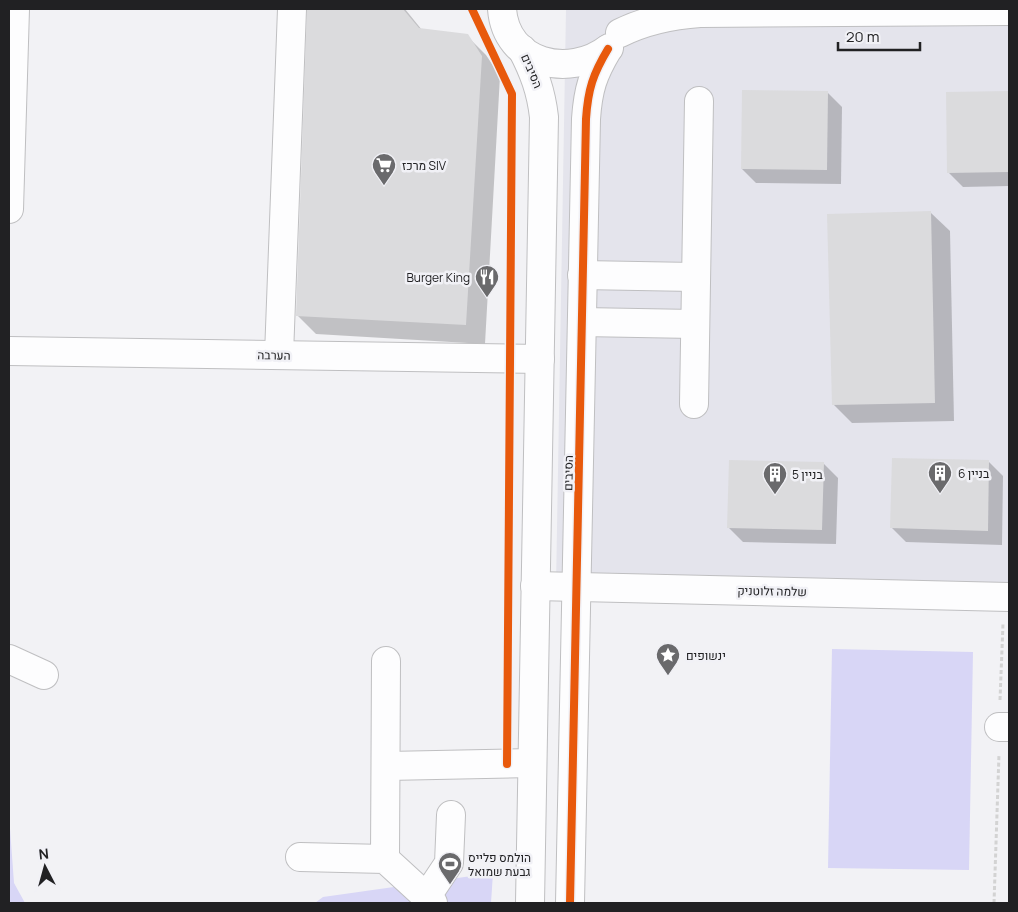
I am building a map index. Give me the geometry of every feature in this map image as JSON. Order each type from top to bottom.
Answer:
[{"type":"street","points":[[9,209],[16,9]]},
{"type":"street","points":[[279,355],[292,9]]},
{"type":"street","name":"הסיבים","points":[[502,10],[512,38],[522,49],[535,73],[542,95],[544,117],[530,903]]},
{"type":"street","points":[[522,49],[538,60],[565,65],[592,59],[618,30],[673,15],[700,13],[1009,11]]},
{"type":"street","name":"הסיבים","points":[[570,903],[582,275],[588,92],[593,73],[618,30]]},
{"type":"street","points":[[694,404],[694,276],[699,100]]},
{"type":"street","points":[[582,275],[694,276]]},
{"type":"street","points":[[582,322],[694,324]]},
{"type":"street","name":"הערבה","points":[[9,351],[540,359]]},
{"type":"street","name":"שלמה זלוטניק","points":[[536,586],[1009,596]]},
{"type":"street","points":[[9,659],[44,675]]},
{"type":"street","points":[[385,859],[386,661]]},
{"type":"street","points":[[386,766],[532,763]]},
{"type":"street","points":[[300,857],[385,859],[430,900],[449,862],[452,815]]},
{"type":"shaded area","points":[[566,9],[1009,9],[1009,597],[556,586]]},
{"type":"shaded area","points":[[832,649],[973,652],[969,870],[828,868]]},
{"type":"shaded area","points":[[9,815],[14,883],[25,903],[9,903]]},
{"type":"shaded area","name":"הולמס פלייס גבעת שמואל","points":[[493,873],[491,903],[315,903],[323,897]]},
{"type":"building","name":"מרכז SIV","points":[[307,9],[403,9],[419,28],[468,34],[482,56],[466,325],[296,316]]},
{"type":"building","points":[[742,90],[828,91],[827,170],[741,169]]},
{"type":"building","points":[[1009,91],[1009,172],[947,173],[946,92]]},
{"type":"building","points":[[931,211],[935,403],[832,405],[827,214]]},
{"type":"building","name":"בניין 6","points":[[892,458],[989,460],[988,531],[890,528]]},
{"type":"building","name":"בניין 5","points":[[729,460],[824,462],[822,530],[727,528]]},
{"type":"cycle path","points":[[472,9],[512,94],[507,764]]},
{"type":"cycle path","points":[[570,903],[586,119],[592,82],[608,49]]},
{"type":"place","name":"מרכז SIV","points":[[384,186]]},
{"type":"place","name":"Burger King","points":[[487,298]]},
{"type":"place","name":"בניין 6","points":[[940,494]]},
{"type":"place","name":"בניין 5","points":[[775,495]]},
{"type":"place","name":"ינשופים","points":[[668,676]]},
{"type":"place","name":"הולמס פלייס גבעת שמואל","points":[[450,885]]}]
